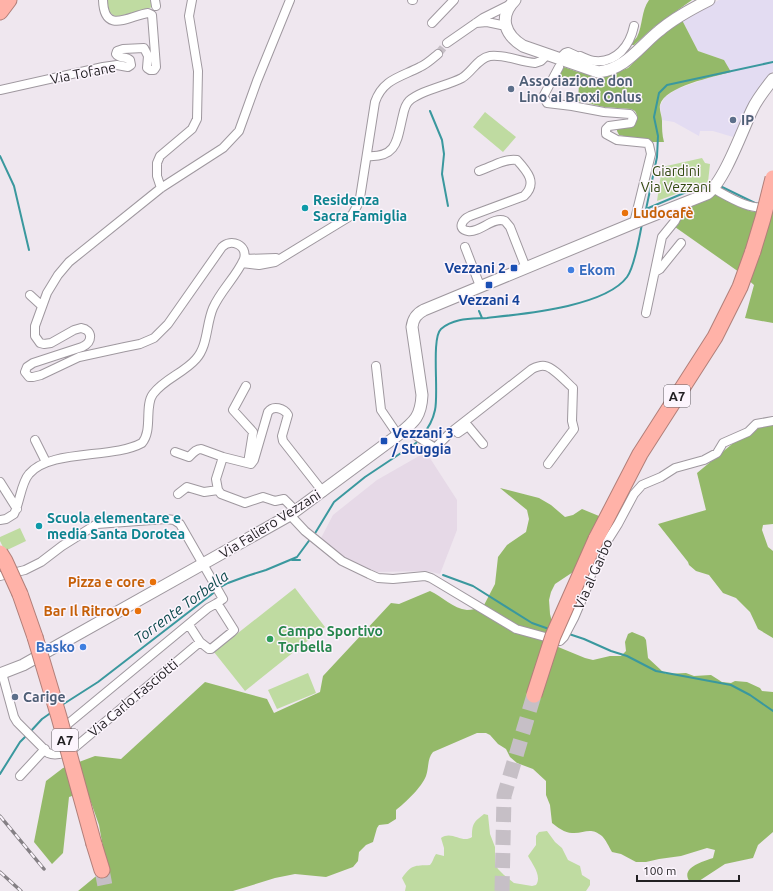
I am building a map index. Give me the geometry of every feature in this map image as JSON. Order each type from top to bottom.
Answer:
[{"type":"highway","points":[[0,12],[9,0]]},
{"type":"highway","name":"A7","points":[[534,695],[552,636],[596,539],[640,454],[715,336],[740,287],[764,218],[773,178]]},
{"type":"highway","name":"A7","points":[[0,553],[20,594],[35,637],[102,870]]},
{"type":"street","name":"Via Tofane","points":[[0,90],[104,66],[129,66],[131,63],[130,60],[119,57],[116,54],[117,51],[123,49],[144,48],[148,56],[147,68],[154,70],[156,67],[152,15],[148,13],[120,22],[113,20],[107,16],[103,0]]},
{"type":"street","points":[[161,188],[157,176],[157,163],[160,156],[192,129],[197,119],[198,71],[189,16],[192,0]]},
{"type":"street","points":[[0,520],[6,519],[14,514],[28,474],[38,465],[76,456],[114,451],[142,443],[147,435],[152,394],[188,367],[200,354],[205,340],[212,309],[219,295],[243,261],[245,255],[244,250],[239,245],[233,243],[224,245],[168,324],[154,338],[125,348],[79,356],[41,375],[33,377],[29,376],[25,372],[30,364],[82,347],[88,343],[91,338],[90,334],[87,330],[81,328],[52,343],[40,343],[36,338],[34,331],[47,293],[58,275],[69,262],[161,188],[223,148],[239,131],[257,81],[290,0]]},
{"type":"street","points":[[432,22],[454,0]]},
{"type":"street","points":[[564,55],[568,52],[577,61],[598,72],[616,68],[622,65],[658,31],[692,8],[709,0]]},
{"type":"street","points":[[513,2],[506,18],[506,26],[510,37],[523,46],[547,55],[577,61],[604,61],[622,52],[629,43],[634,26]]},
{"type":"street","points":[[447,42],[474,24],[513,2]]},
{"type":"street","points":[[474,24],[487,22],[506,26]]},
{"type":"street","points":[[243,261],[283,257],[352,215],[360,198],[375,102],[381,90],[391,81],[425,64],[438,54]]},
{"type":"street","points":[[367,156],[384,155],[392,149],[396,144],[404,111],[408,102],[418,95],[460,79],[484,58],[494,56],[535,63],[541,61],[547,55]]},
{"type":"street","points":[[559,67],[544,95],[547,103],[604,112],[630,114],[633,118],[631,123],[609,126],[606,130],[606,134],[617,140],[647,143],[649,145],[652,154],[635,222]]},
{"type":"street","points":[[772,82],[752,108],[732,155],[716,185],[752,207],[761,209],[773,204]]},
{"type":"street","points":[[479,171],[508,160],[517,160],[529,176],[529,192],[524,196],[463,219],[461,223],[465,230],[469,231],[476,230],[498,220],[504,221],[510,227],[526,268]]},
{"type":"street","name":"Via Faliero Vezzani","points":[[1,674],[24,665],[292,513],[406,433],[418,416],[422,405],[422,395],[412,328],[414,317],[424,310],[654,214],[684,204],[707,194],[716,185]]},
{"type":"street","points":[[646,313],[662,237],[675,221],[684,204]]},
{"type":"street","points":[[655,272],[660,269],[681,243]]},
{"type":"street","points":[[465,247],[480,286]]},
{"type":"street","points":[[30,295],[42,306]]},
{"type":"street","points":[[376,366],[381,410],[406,433],[435,448],[450,433],[532,369],[538,366],[550,368],[573,388],[572,422],[574,429],[548,464]]},
{"type":"street","points":[[246,386],[233,410],[253,432],[248,463]]},
{"type":"street","points":[[175,452],[189,457],[198,449],[201,449],[223,457],[254,463],[268,412],[273,408],[278,408],[286,412],[288,415],[282,436],[283,441],[323,492]]},
{"type":"street","name":"Via al Garbo","points":[[292,513],[305,531],[342,561],[369,574],[378,578],[425,576],[431,578],[516,629],[560,641],[564,637],[574,618],[588,585],[594,565],[634,494],[642,486],[675,468],[704,460],[717,453],[723,442],[748,432],[756,424],[773,422]]},
{"type":"street","points":[[450,433],[458,433],[468,426],[483,444]]},
{"type":"street","points":[[35,440],[46,462]]},
{"type":"street","points":[[223,457],[216,476],[216,483],[221,494],[245,503],[263,497],[276,501],[284,499],[292,513]]},
{"type":"street","points":[[0,482],[16,509]]},
{"type":"street","points":[[178,494],[187,483],[204,492],[218,490]]},
{"type":"street","points":[[0,576],[25,570],[41,562],[62,546],[96,524],[166,520],[180,524],[223,599],[208,608],[69,723],[66,726],[73,749]]},
{"type":"street","points":[[189,625],[200,642],[211,649],[233,631],[217,603]]},
{"type":"street","name":"Via Carlo Fasciotti","points":[[43,748],[53,755],[58,755],[73,749],[200,642]]},
{"type":"street","points":[[1,674],[14,717],[43,748],[20,776]]},
{"type":"shaded area","points":[[719,0],[773,0],[773,71],[746,110],[733,137],[713,131],[700,131],[699,136],[674,122],[662,120],[660,106],[665,97],[677,89],[700,81],[724,60],[698,51],[682,20]]},
{"type":"shaded area","points":[[426,452],[457,500],[457,530],[440,574],[427,571],[377,572],[345,559],[320,540],[333,515],[377,480]]},
{"type":"green space","points":[[106,0],[152,0],[153,7],[116,17],[109,12]]},
{"type":"green space","points":[[649,0],[692,0],[654,27],[634,45],[631,45],[639,32],[646,4]]},
{"type":"green space","points":[[682,20],[698,51],[724,60],[731,72],[691,83],[664,98],[660,107],[664,142],[652,142],[619,135],[617,127],[634,124],[637,115],[635,111],[631,109],[604,107],[578,101],[579,84],[576,80],[564,76],[560,81],[556,80],[564,67],[578,72],[598,76],[608,75],[628,68],[663,34]]},
{"type":"green space","points":[[485,112],[516,137],[503,152],[473,127]]},
{"type":"green space","name":"Giardini Via Vezzani","points":[[702,158],[705,163],[710,164],[708,182],[657,201],[662,167]]},
{"type":"green space","points":[[712,193],[750,211],[763,213],[773,211],[773,323],[745,318],[754,285],[739,272],[675,227],[686,209]]},
{"type":"green space","points":[[773,423],[773,524],[763,525],[762,530],[768,547],[773,551],[773,638],[758,629],[750,612],[736,598],[723,593],[709,575],[696,571],[689,565],[658,524],[706,510],[697,473],[755,427]]},
{"type":"green space","points":[[500,488],[539,498],[551,505],[565,517],[573,515],[582,509],[599,516],[573,572],[555,584],[551,592],[549,600],[553,626],[546,642],[593,660],[610,656],[621,656],[626,651],[625,642],[628,634],[632,632],[644,637],[646,640],[648,658],[666,674],[686,673],[694,676],[711,675],[722,682],[747,682],[760,688],[762,691],[773,692],[773,832],[758,845],[753,858],[725,864],[699,881],[690,882],[687,877],[690,869],[699,863],[713,858],[715,850],[707,848],[681,856],[646,862],[636,862],[621,854],[612,852],[602,836],[594,831],[569,833],[564,831],[552,823],[550,805],[546,795],[546,781],[533,769],[517,763],[510,757],[506,749],[486,733],[477,733],[433,752],[424,780],[413,794],[396,810],[396,819],[388,824],[379,825],[373,842],[366,845],[359,852],[358,861],[353,867],[326,877],[295,874],[275,878],[233,891],[78,891],[95,877],[107,871],[107,863],[99,825],[87,791],[69,797],[63,853],[52,864],[34,842],[46,781],[63,768],[95,756],[121,759],[205,682],[267,699],[274,713],[320,692],[323,676],[391,603],[399,604],[430,591],[452,605],[462,609],[469,610],[483,607],[495,584],[498,557],[507,545],[526,532],[529,519],[527,510]]},
{"type":"green space","points":[[20,528],[26,541],[5,551],[0,541],[0,537]]},
{"type":"green space","name":"Campo Sportivo Torbella","points":[[295,588],[325,627],[245,691],[214,652]]},
{"type":"green space","points":[[308,673],[316,693],[277,709],[268,690]]},
{"type":"green space","points":[[484,814],[488,815],[490,834],[495,847],[495,864],[504,875],[514,883],[532,886],[536,885],[538,882],[537,874],[528,856],[536,845],[536,836],[539,832],[547,831],[555,842],[562,848],[568,860],[580,866],[582,875],[590,880],[590,885],[586,891],[405,891],[406,886],[402,878],[408,870],[417,866],[430,865],[436,854],[444,856],[444,848],[441,838],[449,835],[464,839],[472,837],[474,823]]},
{"type":"waterway","name":"Torrente Torbella","points":[[645,214],[657,157],[658,136],[654,117],[659,93],[667,85],[773,62]]},
{"type":"waterway","points":[[430,111],[442,140],[444,154],[442,174],[448,206]]},
{"type":"waterway","points":[[0,156],[14,186],[29,250]]},
{"type":"waterway","points":[[646,209],[684,193],[710,186]]},
{"type":"waterway","points":[[720,186],[757,204]]},
{"type":"waterway","name":"Torrente Torbella","points":[[421,437],[430,424],[435,410],[436,343],[441,329],[446,325],[457,321],[541,311],[562,307],[601,296],[616,287],[627,277],[630,272],[642,224]]},
{"type":"waterway","name":"Torrente Torbella","points":[[479,311],[482,318]]},
{"type":"waterway","name":"Torrente Torbella","points":[[314,535],[334,502],[365,477],[416,443],[418,440]]},
{"type":"waterway","name":"Torrente Torbella","points":[[219,588],[228,583],[266,570],[297,557],[311,538]]},
{"type":"waterway","name":"Torrente Torbella","points":[[292,560],[300,560]]},
{"type":"waterway","points":[[443,575],[473,586],[532,623],[549,629]]},
{"type":"waterway","name":"Torrente Torbella","points":[[62,705],[98,682],[216,591]]},
{"type":"waterway","points":[[569,634],[627,656],[656,671],[731,685],[750,695],[773,711]]},
{"type":"waterway","name":"Torrente Torbella","points":[[30,732],[42,719],[52,712]]},
{"type":"waterway","name":"Torrente Torbella","points":[[0,774],[20,742],[27,735]]},
{"type":"tunnel","points":[[438,54],[447,43]]},
{"type":"tunnel","points":[[502,891],[504,796],[534,695]]},
{"type":"tunnel","points":[[102,870],[106,891]]},
{"type":"railway","points":[[0,816],[44,869]]},
{"type":"railway","points":[[0,872],[21,891]]},
{"type":"place","name":"Associazione don Lino ai Broxi Onlus","points":[[511,89]]},
{"type":"place","name":"IP","points":[[733,120]]},
{"type":"place","name":"Residenza Sacra Famiglia","points":[[305,208]]},
{"type":"place","name":"Ludocafè","points":[[625,213]]},
{"type":"place","name":"Vezzani 2","points":[[514,268]]},
{"type":"place","name":"Ekom","points":[[571,270]]},
{"type":"place","name":"Vezzani 4","points":[[489,285]]},
{"type":"place","name":"Vezzani 3 / Stuggia","points":[[384,441]]},
{"type":"place","name":"Scuola elementare e media Santa Dorotea","points":[[39,526]]},
{"type":"place","name":"Pizza e core","points":[[153,582]]},
{"type":"place","name":"Bar Il Ritrovo","points":[[138,611]]},
{"type":"place","name":"Campo Sportivo Torbella","points":[[270,639]]},
{"type":"place","name":"Basko","points":[[83,647]]},
{"type":"place","name":"Carige","points":[[15,697]]}]
